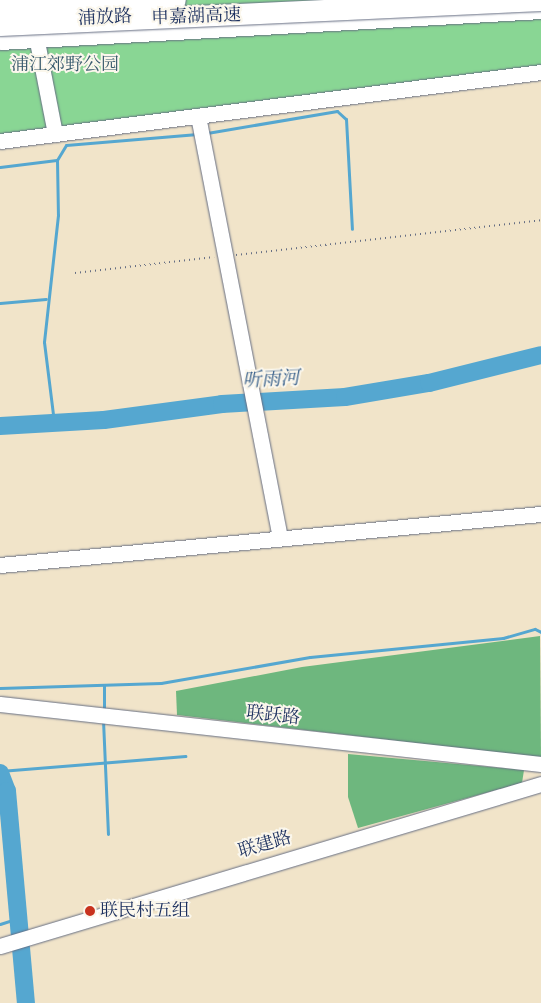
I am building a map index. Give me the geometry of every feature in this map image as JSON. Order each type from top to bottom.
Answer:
[{"type":"highway","name":"申嘉湖高速","points":[[0,10],[175,0]]},
{"type":"highway","name":"申嘉湖高速","points":[[0,25],[541,0]]},
{"type":"street","points":[[32,0],[35,40],[55,134]]},
{"type":"street","name":"浦放路","points":[[0,42],[541,11]]},
{"type":"street","points":[[0,141],[541,72]]},
{"type":"street","points":[[198,116],[280,537]]},
{"type":"street","points":[[0,565],[280,537],[541,514]]},
{"type":"street","name":"联跃路","points":[[0,704],[541,764]]},
{"type":"street","name":"联建路","points":[[0,946],[541,784]]},
{"type":"path","points":[[75,273],[541,220]]},
{"type":"green space","name":"浦江郊野公园","points":[[0,0],[541,0],[541,75],[0,138]]},
{"type":"green space","points":[[540,636],[541,758],[177,715],[176,691],[302,667]]},
{"type":"green space","points":[[348,754],[524,770],[522,783],[358,828],[348,797]]},
{"type":"waterway","points":[[207,133],[337,111],[346,119],[352,229]]},
{"type":"waterway","points":[[57,160],[66,145],[198,134]]},
{"type":"waterway","points":[[0,167],[57,160],[58,215],[44,342],[54,422]]},
{"type":"waterway","points":[[0,303],[46,299]]},
{"type":"waterway","name":"听雨河","points":[[0,426],[104,420],[222,404],[345,397],[429,383],[541,355]]},
{"type":"waterway","points":[[0,688],[161,683],[310,657],[503,638],[535,629],[541,632]]},
{"type":"waterway","points":[[104,685],[104,711]]},
{"type":"waterway","points":[[103,720],[108,834]]},
{"type":"waterway","points":[[0,771],[185,756]]},
{"type":"waterway","points":[[0,773],[7,791],[26,1003]]},
{"type":"waterway","points":[[0,924],[19,918]]},
{"type":"place","name":"联民村五组","points":[[90,911]]}]
